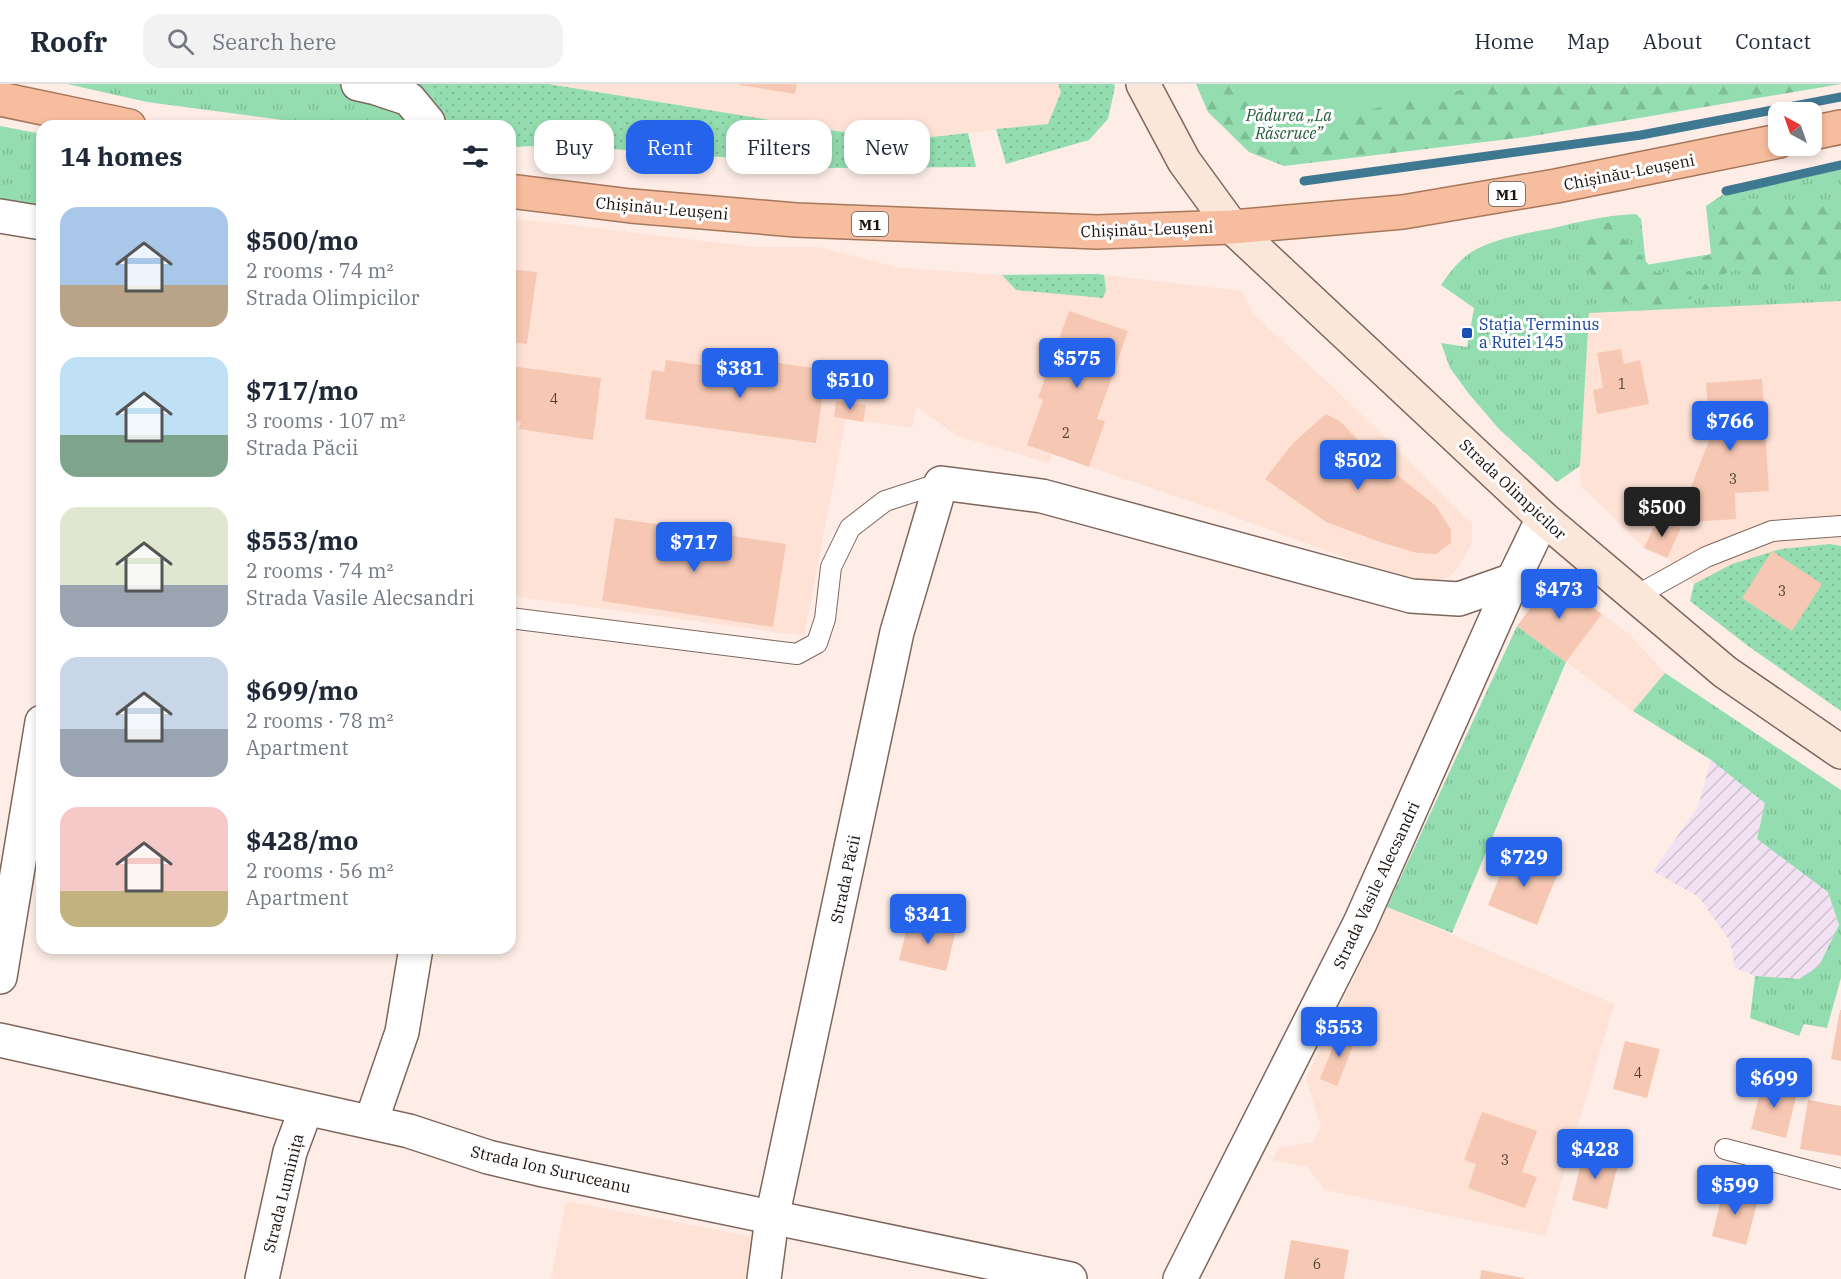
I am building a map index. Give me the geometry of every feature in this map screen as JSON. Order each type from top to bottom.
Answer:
[{"type":"highway","points":[[0,99],[100,120]]},
{"type":"highway","points":[[1822,131],[1841,127]]},
{"type":"highway","name":"Chișinău-Leușeni","points":[[516,192],[631,206],[808,221],[1097,232],[1232,227],[1404,212],[1556,186],[1768,143]]},
{"type":"main road","name":"Strada Olimpicilor","points":[[1143,84],[1184,161],[1232,227],[1543,518],[1725,672],[1841,752]]},
{"type":"street","points":[[358,84],[409,99],[426,120]]},
{"type":"street","points":[[0,216],[36,223]]},
{"type":"street","points":[[941,483],[1042,496],[1411,596],[1459,599],[1513,580]]},
{"type":"street","name":"Strada Păcii","points":[[764,1279],[772,1218],[897,632],[941,483]]},
{"type":"street","name":"Strada Vasile Alecsandri","points":[[1180,1279],[1360,923],[1513,580],[1543,518]]},
{"type":"street","points":[[0,977],[36,758]]},
{"type":"street","points":[[371,1122],[402,1032],[415,954]]},
{"type":"street","name":"Strada Ion Suruceanu","points":[[0,1040],[409,1131],[488,1157],[539,1170],[1070,1279]]},
{"type":"street","name":"Strada Luminița","points":[[262,1279],[290,1152],[306,1109]]},
{"type":"lane","points":[[516,619],[797,654],[817,643],[825,619],[831,567],[850,528],[885,501],[941,483]]},
{"type":"lane","points":[[1635,596],[1706,557],[1772,531],[1841,526]]},
{"type":"lane","points":[[1725,1149],[1841,1179]]},
{"type":"shaded area","points":[[548,84],[1058,84],[1061,92],[1048,124],[930,137],[930,120],[844,120],[844,132],[832,130],[832,120],[768,120]]},
{"type":"shaded area","points":[[516,219],[755,247],[818,247],[901,268],[1002,275],[1097,274],[1242,291],[1252,313],[1334,388],[1472,523],[1472,543],[1459,566],[1449,577],[1430,582],[1399,577],[1052,454],[1049,463],[957,436],[916,406],[912,428],[846,419],[804,636],[516,597]]},
{"type":"shaded area","points":[[1841,301],[1841,676],[1694,584],[1667,558],[1644,548],[1581,486],[1580,466],[1589,312]]},
{"type":"shaded area","points":[[1553,578],[1628,633],[1665,673],[1633,711],[1517,626]]},
{"type":"shaded area","points":[[1711,760],[1766,803],[1757,839],[1828,892],[1839,926],[1819,967],[1799,980],[1755,976],[1735,968],[1730,941],[1699,897],[1653,871],[1698,807]]},
{"type":"shaded area","points":[[1387,907],[1614,1004],[1545,1236],[1325,1190],[1307,1167],[1273,1160],[1278,1148],[1313,1142],[1321,1127],[1306,1079]]},
{"type":"shaded area","points":[[566,1201],[754,1237],[745,1279],[551,1279]]},
{"type":"green space","points":[[67,84],[430,84],[440,120],[283,120],[147,102]]},
{"type":"green space","points":[[430,84],[548,84],[769,120],[726,120],[726,157],[714,157],[714,120],[626,120],[626,150],[614,149],[614,120],[534,120],[534,146],[516,147],[516,120],[440,120]]},
{"type":"green space","points":[[1058,84],[1114,84],[1108,119],[1089,140],[1006,164],[996,129],[1048,124],[1061,92]]},
{"type":"green space","name":"Pădurea „La Răscruce”","points":[[1196,84],[1841,84],[1527,137],[1284,166],[1249,152],[1208,112]]},
{"type":"green space","points":[[1244,84],[1490,84],[1269,131]]},
{"type":"green space","points":[[0,126],[36,133],[36,208],[0,200]]},
{"type":"green space","points":[[832,130],[844,132],[844,168],[832,168]]},
{"type":"green space","points":[[968,133],[976,167],[930,167],[930,137]]},
{"type":"green space","points":[[1841,169],[1841,301],[1589,313],[1580,466],[1557,482],[1499,429],[1450,368],[1441,343],[1467,347],[1474,308],[1441,285],[1455,266],[1473,251],[1520,235],[1592,219],[1636,214],[1641,219],[1646,265],[1711,254],[1706,206],[1722,195]]},
{"type":"green space","points":[[1745,198],[1826,207],[1841,206],[1841,275],[1766,281],[1736,270],[1712,278],[1697,261],[1718,250],[1714,216],[1720,209]]},
{"type":"green space","points":[[1611,222],[1622,237],[1657,273],[1690,271],[1709,287],[1706,295],[1662,306],[1609,300],[1573,245],[1593,224]]},
{"type":"green space","points":[[1002,275],[1104,275],[1106,290],[1103,298],[1016,290]]},
{"type":"green space","points":[[1830,544],[1841,546],[1841,711],[1748,646],[1690,601],[1694,584],[1732,564],[1781,549]]},
{"type":"green space","points":[[1517,626],[1566,662],[1452,933],[1387,907]]},
{"type":"green space","points":[[1665,673],[1841,790],[1841,978],[1827,1028],[1804,1024],[1799,1036],[1750,1018],[1755,976],[1799,979],[1819,966],[1839,925],[1828,892],[1757,839],[1765,803],[1711,760],[1633,711]]},
{"type":"building","points":[[739,84],[797,84],[795,94]]},
{"type":"building","points":[[516,270],[537,272],[527,344],[516,343]]},
{"type":"building","points":[[1069,311],[1128,331],[1097,419],[1105,421],[1089,467],[1027,445],[1043,400],[1038,398]]},
{"type":"building","points":[[1621,349],[1624,364],[1640,360],[1649,404],[1597,414],[1593,390],[1603,388],[1597,353]]},
{"type":"building","points":[[666,360],[769,375],[771,362],[826,370],[816,443],[645,419],[652,370],[664,372]]},
{"type":"building","points":[[516,367],[601,378],[593,440],[519,429],[521,422],[516,421]]},
{"type":"building","points":[[1762,379],[1769,491],[1735,493],[1736,519],[1677,523],[1710,438],[1706,383]]},
{"type":"building","points":[[836,401],[866,405],[863,422],[834,417]]},
{"type":"building","points":[[1326,414],[1341,422],[1371,454],[1436,506],[1451,530],[1451,543],[1436,554],[1417,553],[1380,542],[1326,522],[1265,479],[1293,443]]},
{"type":"building","points":[[615,518],[786,544],[773,627],[602,601]]},
{"type":"building","points":[[1658,518],[1681,528],[1667,558],[1644,548]]},
{"type":"building","points":[[1772,551],[1822,584],[1792,631],[1742,598]]},
{"type":"building","points":[[1553,578],[1602,614],[1566,662],[1517,626]]},
{"type":"building","points":[[1510,851],[1559,870],[1537,925],[1488,905]]},
{"type":"building","points":[[909,919],[956,930],[946,971],[899,960]]},
{"type":"building","points":[[1841,1010],[1841,1061],[1831,1059]]},
{"type":"building","points":[[1340,1029],[1357,1036],[1337,1086],[1320,1079]]},
{"type":"building","points":[[1625,1041],[1660,1049],[1647,1098],[1613,1089]]},
{"type":"building","points":[[1763,1080],[1798,1089],[1786,1138],[1751,1129]]},
{"type":"building","points":[[1808,1100],[1841,1106],[1841,1156],[1800,1149]]},
{"type":"building","points":[[1482,1112],[1537,1131],[1522,1172],[1537,1177],[1525,1208],[1468,1188],[1476,1164],[1464,1160]]},
{"type":"building","points":[[1584,1151],[1619,1160],[1607,1209],[1572,1200]]},
{"type":"building","points":[[1724,1188],[1759,1196],[1746,1245],[1712,1236]]},
{"type":"building","points":[[1291,1240],[1349,1250],[1344,1279],[1284,1279]]},
{"type":"building","points":[[1481,1270],[1524,1278],[1524,1279],[1480,1279]]},
{"type":"waterway","points":[[1304,181],[1641,135],[1841,97]]},
{"type":"waterway","points":[[1726,191],[1841,165]]},
{"type":"place","name":"Stația Terminus a Rutei 145","points":[[1467,333]]}]
